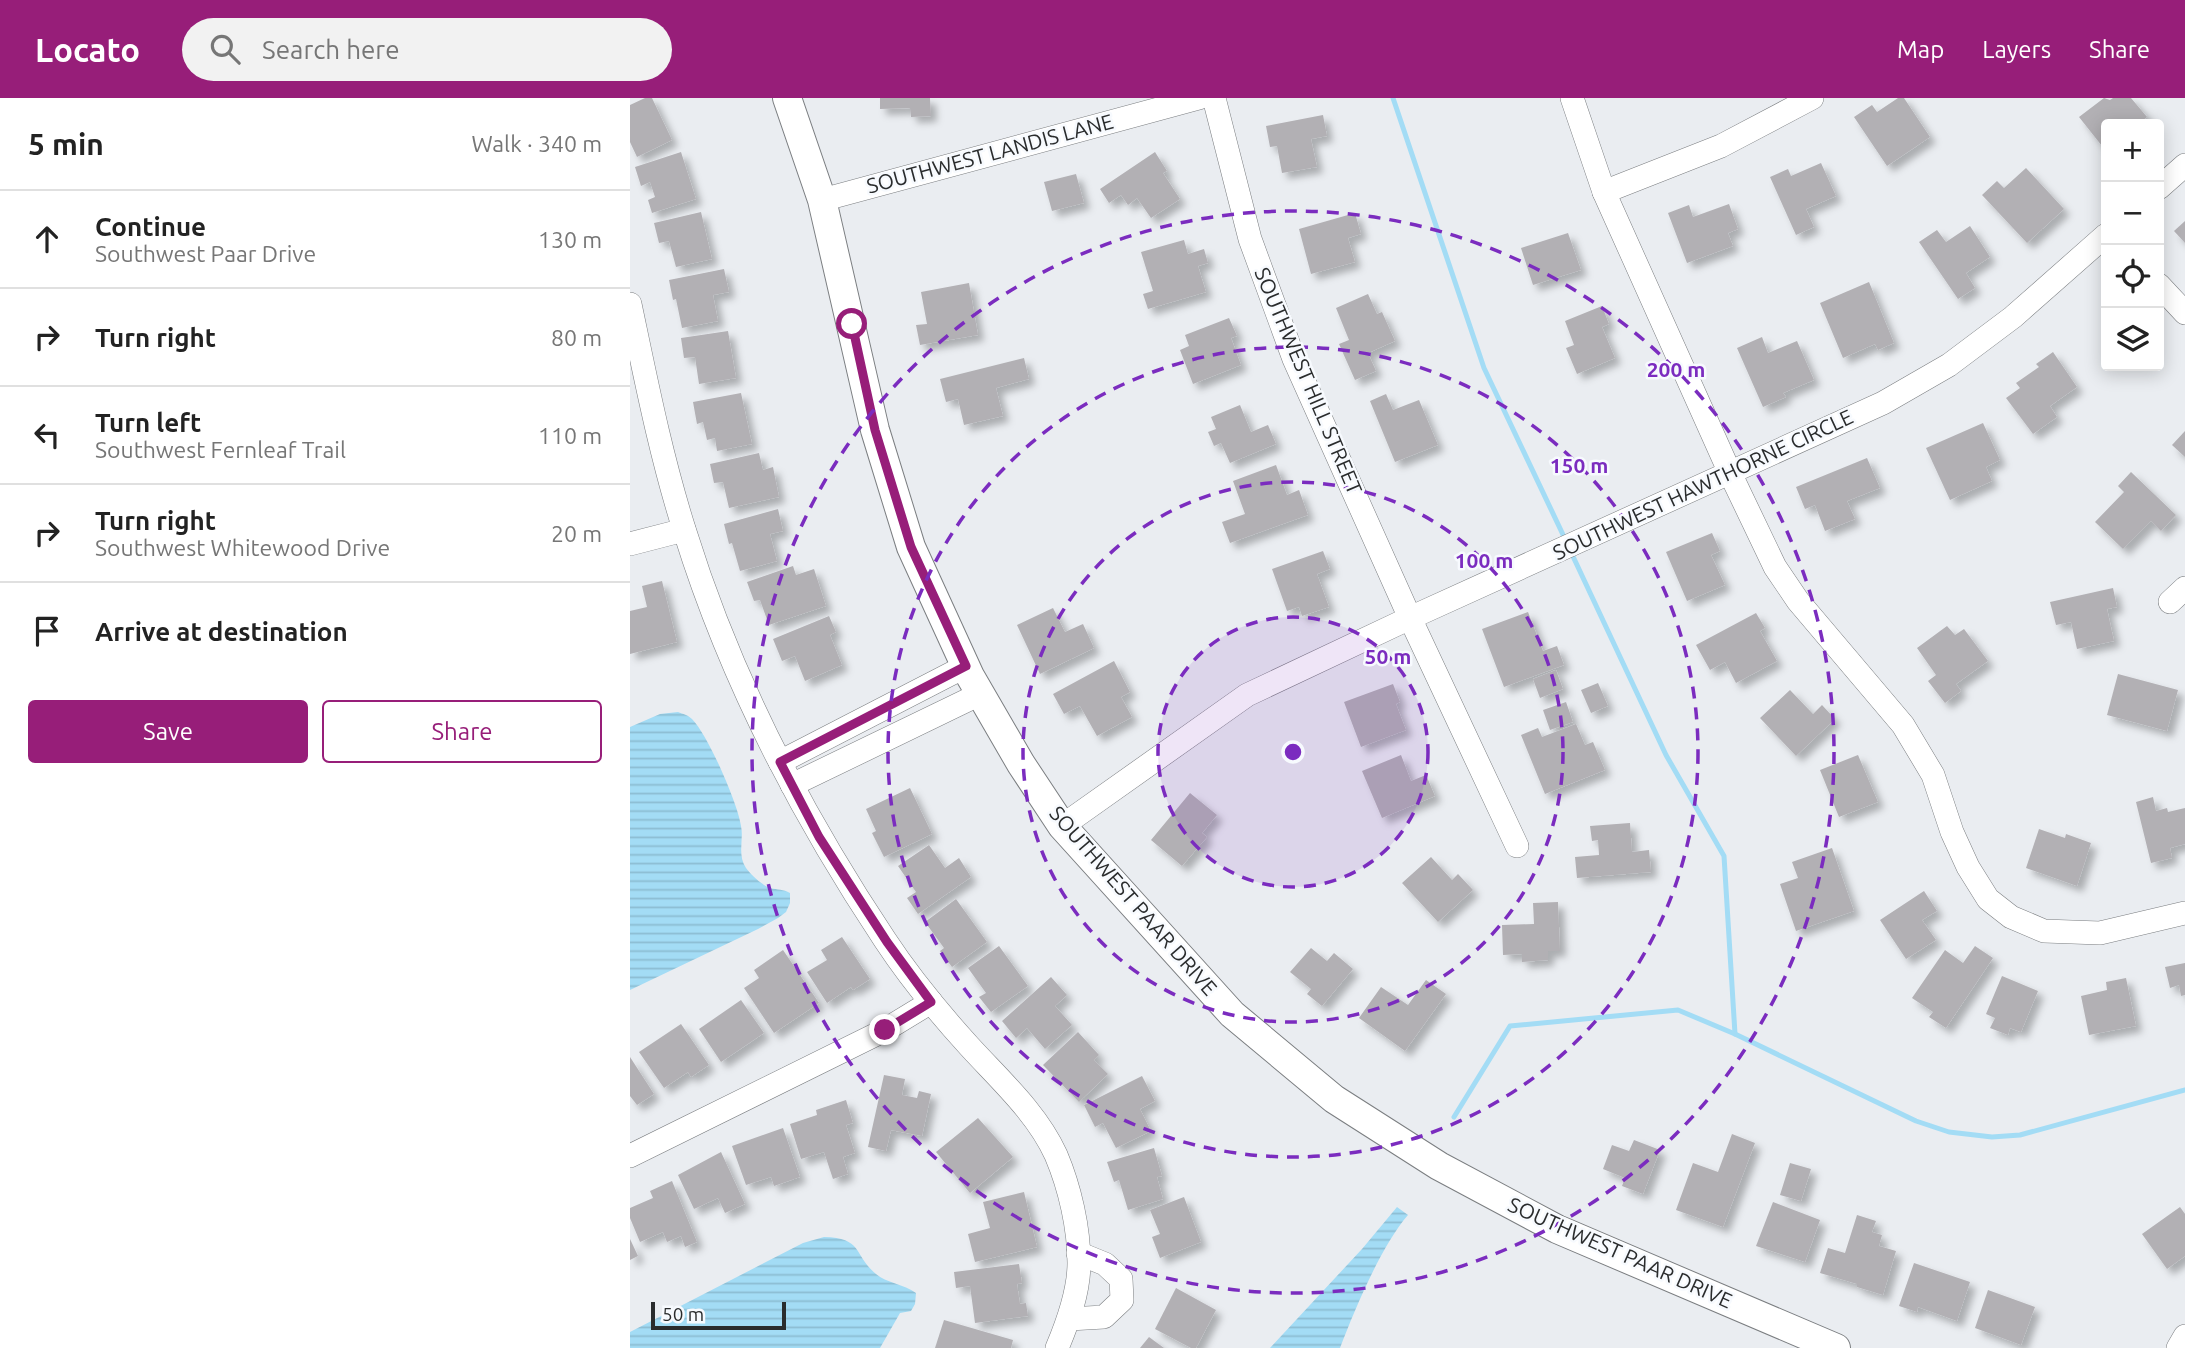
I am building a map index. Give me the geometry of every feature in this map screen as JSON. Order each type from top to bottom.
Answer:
[{"type":"street","name":"SOUTHWEST PAAR DRIVE","points":[[787,98],[821,200],[875,430],[911,547],[980,694],[1021,764],[1062,826],[1233,1014],[1334,1099],[1439,1166],[1557,1229],[1836,1348]]},
{"type":"street","name":"SOUTHWEST LANDIS LANE","points":[[821,200],[1199,98]]},
{"type":"street","name":"SOUTHWEST HILL STREET","points":[[1214,98],[1250,239],[1294,359],[1410,618],[1517,846]]},
{"type":"street","points":[[1572,98],[1604,192],[1775,567],[1798,601],[1903,725],[1933,775],[1952,832],[1968,867],[1988,899],[2011,917],[2044,931],[2100,933],[2185,913]]},
{"type":"street","points":[[1604,192],[1721,146],[1812,98]]},
{"type":"street","points":[[2164,184],[2185,165]]},
{"type":"street","name":"SOUTHWEST HAWTHORNE CIRCLE","points":[[1062,826],[1247,695],[1883,402],[1949,365],[2013,317],[2101,239]]},
{"type":"street","points":[[2164,290],[2185,313]]},
{"type":"street","points":[[630,304],[660,441],[684,530],[739,678],[780,762],[819,837],[887,942],[931,1002],[1041,1126],[1057,1157],[1071,1198],[1079,1265],[1069,1320],[1057,1348]]},
{"type":"street","points":[[630,544],[684,530]]},
{"type":"street","points":[[780,762],[966,666]]},
{"type":"street","points":[[792,785],[980,694]]},
{"type":"street","points":[[630,1156],[885,1030],[931,1002]]},
{"type":"street","points":[[1069,1320],[1104,1317],[1122,1300],[1121,1279],[1104,1264],[1078,1253]]},
{"type":"water","points":[[678,712],[699,727],[721,770],[739,816],[743,863],[757,880],[767,887],[790,893],[790,903],[786,912],[758,929],[630,990],[630,727],[660,714]]},
{"type":"water","points":[[1397,1207],[1408,1215],[1379,1260],[1340,1348],[1270,1348],[1362,1249]]},
{"type":"water","points":[[824,1237],[837,1238],[852,1244],[876,1274],[916,1293],[911,1311],[900,1313],[880,1348],[630,1348],[630,1332],[803,1243]]},
{"type":"building","points":[[645,98],[652,98],[672,140],[637,157],[630,142],[630,105]]},
{"type":"building","points":[[880,98],[930,98],[931,116],[911,117],[910,108],[880,109]]},
{"type":"building","points":[[1898,98],[1904,98],[1930,137],[1887,166],[1854,117],[1872,105],[1877,112]]},
{"type":"building","points":[[2104,98],[2131,98],[2147,117],[2101,119],[2101,145],[2079,117]]},
{"type":"building","points":[[1323,115],[1327,136],[1311,139],[1317,167],[1282,173],[1277,146],[1270,147],[1266,126]]},
{"type":"building","points":[[681,152],[696,199],[652,213],[648,200],[655,197],[650,182],[641,186],[635,167]]},
{"type":"building","points":[[1155,152],[1167,171],[1163,173],[1180,199],[1151,218],[1137,198],[1128,205],[1121,195],[1109,203],[1100,189]]},
{"type":"building","points":[[1821,163],[1836,196],[1806,209],[1814,227],[1796,235],[1770,177],[1788,169],[1791,176]]},
{"type":"building","points":[[2026,168],[2064,209],[2027,243],[1982,195],[1997,181],[2004,188]]},
{"type":"building","points":[[1076,174],[1084,203],[1052,211],[1044,182]]},
{"type":"building","points":[[1729,204],[1738,229],[1728,233],[1733,246],[1687,263],[1668,213],[1689,205],[1693,217]]},
{"type":"building","points":[[701,212],[712,259],[676,267],[669,241],[659,243],[654,223]]},
{"type":"building","points":[[1355,213],[1361,234],[1348,238],[1355,262],[1311,274],[1299,229]]},
{"type":"building","points":[[2185,221],[2185,243],[2174,231]]},
{"type":"building","points":[[1970,226],[1990,257],[1966,273],[1975,288],[1958,299],[1919,242],[1937,230],[1946,242]]},
{"type":"building","points":[[1568,233],[1581,270],[1533,285],[1521,248]]},
{"type":"building","points":[[1184,240],[1188,254],[1204,249],[1208,263],[1198,266],[1206,292],[1148,309],[1143,294],[1153,291],[1141,252]]},
{"type":"building","points":[[724,269],[729,292],[713,295],[718,321],[682,328],[669,280]]},
{"type":"building","points":[[1869,282],[1894,343],[1878,350],[1875,344],[1843,358],[1820,303]]},
{"type":"building","points":[[969,283],[978,335],[920,345],[916,325],[927,324],[921,292]]},
{"type":"building","points":[[1368,294],[1377,314],[1382,312],[1395,341],[1368,353],[1376,371],[1355,380],[1339,344],[1349,340],[1336,308]]},
{"type":"building","points":[[1602,306],[1609,324],[1602,327],[1615,358],[1577,374],[1566,348],[1574,345],[1565,321]]},
{"type":"building","points":[[1229,318],[1237,336],[1231,338],[1241,365],[1193,384],[1180,350],[1189,346],[1185,335]]},
{"type":"building","points":[[728,331],[736,378],[699,384],[695,357],[684,358],[681,338]]},
{"type":"building","points":[[1762,337],[1768,353],[1797,341],[1814,380],[1783,393],[1786,397],[1763,407],[1737,348]]},
{"type":"building","points":[[2053,352],[2077,387],[2050,406],[2057,417],[2033,434],[2006,398],[2020,388],[2016,383],[2039,367],[2036,364]]},
{"type":"building","points":[[1024,358],[1029,379],[996,388],[1003,416],[964,425],[958,399],[946,402],[940,379]]},
{"type":"building","points":[[741,393],[752,444],[717,451],[715,438],[707,440],[703,422],[697,424],[693,402]]},
{"type":"building","points":[[1386,394],[1393,410],[1419,400],[1438,445],[1395,462],[1370,401]]},
{"type":"building","points":[[1240,405],[1251,432],[1268,425],[1276,444],[1230,463],[1221,443],[1214,446],[1208,432],[1216,429],[1211,417]]},
{"type":"building","points":[[1983,423],[2000,460],[1986,467],[1992,481],[1950,500],[1926,448]]},
{"type":"building","points":[[2185,431],[2185,457],[2172,445]]},
{"type":"building","points":[[759,453],[763,470],[773,467],[779,497],[729,508],[723,482],[714,483],[710,464]]},
{"type":"building","points":[[1867,458],[1880,488],[1847,501],[1855,519],[1825,531],[1815,505],[1805,509],[1796,487]]},
{"type":"building","points":[[1276,465],[1287,495],[1299,490],[1308,515],[1230,543],[1222,522],[1245,514],[1233,481]]},
{"type":"building","points":[[2131,472],[2176,515],[2161,531],[2151,521],[2123,549],[2095,522],[2124,492],[2118,486]]},
{"type":"building","points":[[778,509],[783,531],[770,534],[777,561],[740,571],[724,524]]},
{"type":"building","points":[[1712,533],[1720,551],[1711,555],[1725,585],[1687,601],[1666,552]]},
{"type":"building","points":[[1323,551],[1330,569],[1317,574],[1329,607],[1302,616],[1299,607],[1287,611],[1272,569]]},
{"type":"building","points":[[793,566],[796,575],[814,569],[826,606],[769,625],[760,600],[754,601],[747,582]]},
{"type":"building","points":[[662,581],[677,642],[630,654],[630,611],[647,607],[642,586]]},
{"type":"building","points":[[2113,588],[2117,607],[2107,609],[2114,641],[2077,649],[2071,622],[2056,625],[2050,602]]},
{"type":"building","points":[[1053,608],[1065,632],[1083,624],[1094,648],[1040,674],[1017,625]]},
{"type":"building","points":[[1528,612],[1543,651],[1557,646],[1564,665],[1504,687],[1482,629]]},
{"type":"building","points":[[1756,613],[1765,628],[1760,631],[1777,661],[1736,683],[1725,662],[1710,670],[1696,645]]},
{"type":"building","points":[[829,616],[836,632],[830,635],[842,665],[805,681],[795,656],[782,661],[773,639]]},
{"type":"building","points":[[1947,626],[1955,635],[1964,629],[1988,661],[1956,684],[1961,691],[1945,703],[1928,681],[1936,675],[1917,648]]},
{"type":"building","points":[[1114,661],[1130,692],[1121,697],[1132,717],[1097,736],[1080,706],[1064,714],[1053,694]]},
{"type":"building","points":[[1556,670],[1563,689],[1540,698],[1533,679]]},
{"type":"building","points":[[2118,674],[2178,690],[2167,731],[2107,715]]},
{"type":"building","points":[[1598,683],[1608,706],[1591,713],[1581,690]]},
{"type":"building","points":[[1393,684],[1400,702],[1396,704],[1406,730],[1361,747],[1344,702]]},
{"type":"building","points":[[1790,690],[1813,714],[1822,705],[1835,719],[1796,756],[1760,718]]},
{"type":"building","points":[[1566,702],[1573,722],[1550,730],[1543,710]]},
{"type":"building","points":[[1576,724],[1585,745],[1593,742],[1605,770],[1545,794],[1521,735],[1538,728],[1542,737]]},
{"type":"building","points":[[1401,755],[1411,781],[1426,775],[1435,796],[1382,818],[1362,771]]},
{"type":"building","points":[[1858,755],[1878,802],[1839,817],[1820,770]]},
{"type":"building","points":[[910,788],[932,834],[884,857],[872,833],[876,831],[866,809]]},
{"type":"building","points":[[1190,793],[1217,815],[1202,833],[1207,837],[1182,866],[1151,840]]},
{"type":"building","points":[[2153,797],[2156,811],[2167,808],[2168,812],[2185,808],[2185,844],[2170,848],[2172,858],[2151,863],[2136,802]]},
{"type":"building","points":[[1630,823],[1632,852],[1649,850],[1651,872],[1577,878],[1575,857],[1599,855],[1598,840],[1592,841],[1590,826]]},
{"type":"building","points":[[2039,829],[2065,838],[2066,834],[2091,843],[2077,886],[2026,868]]},
{"type":"building","points":[[929,845],[945,868],[959,858],[971,877],[918,914],[907,898],[916,892],[898,866]]},
{"type":"building","points":[[1832,848],[1854,911],[1796,931],[1780,884],[1798,878],[1792,862]]},
{"type":"building","points":[[1431,857],[1452,880],[1458,874],[1473,890],[1438,922],[1402,883]]},
{"type":"building","points":[[1924,891],[1937,911],[1922,920],[1936,940],[1906,959],[1880,920]]},
{"type":"building","points":[[956,899],[987,942],[952,967],[940,951],[944,948],[925,922]]},
{"type":"building","points":[[1558,902],[1560,951],[1548,951],[1548,960],[1522,962],[1522,954],[1503,955],[1502,925],[1534,924],[1533,903]]},
{"type":"building","points":[[842,937],[870,979],[853,990],[851,987],[827,1003],[807,972],[827,960],[821,950]]},
{"type":"building","points":[[999,946],[1028,986],[991,1012],[979,997],[986,993],[968,968]]},
{"type":"building","points":[[1975,946],[1993,958],[1946,1028],[1929,1017],[1933,1012],[1912,998],[1945,950],[1963,963]]},
{"type":"building","points":[[1311,948],[1327,961],[1334,953],[1353,969],[1322,1006],[1307,994],[1311,989],[1290,972]]},
{"type":"building","points":[[783,950],[819,1003],[774,1033],[744,988],[759,978],[754,970]]},
{"type":"building","points":[[2185,963],[2185,995],[2181,996],[2179,985],[2170,988],[2165,967]]},
{"type":"building","points":[[2002,976],[2038,991],[2021,1032],[2010,1028],[2008,1035],[1990,1028],[1995,1018],[1986,1014]]},
{"type":"building","points":[[1051,977],[1067,995],[1055,1006],[1072,1025],[1045,1049],[1027,1028],[1016,1038],[1002,1021]]},
{"type":"building","points":[[2126,978],[2136,1026],[2089,1035],[2081,996],[2107,990],[2106,982]]},
{"type":"building","points":[[1426,980],[1446,994],[1405,1051],[1359,1018],[1381,987],[1408,1005]]},
{"type":"building","points":[[741,1000],[764,1033],[721,1062],[699,1029]]},
{"type":"building","points":[[681,1024],[709,1065],[691,1077],[688,1072],[664,1088],[639,1052]]},
{"type":"building","points":[[1078,1032],[1099,1055],[1094,1060],[1108,1074],[1079,1102],[1043,1065]]},
{"type":"building","points":[[630,1057],[654,1094],[637,1105],[630,1096]]},
{"type":"building","points":[[884,1075],[905,1079],[902,1095],[917,1098],[919,1091],[931,1094],[922,1136],[891,1130],[886,1151],[868,1147]]},
{"type":"building","points":[[1142,1076],[1155,1101],[1140,1109],[1151,1131],[1116,1148],[1103,1123],[1095,1127],[1084,1105]]},
{"type":"building","points":[[846,1100],[853,1123],[846,1125],[855,1153],[843,1157],[848,1174],[833,1179],[824,1152],[801,1159],[790,1124],[817,1115],[816,1110]]},
{"type":"building","points":[[978,1118],[1013,1157],[970,1193],[936,1152]]},
{"type":"building","points":[[783,1128],[800,1177],[774,1186],[771,1177],[746,1185],[732,1146]]},
{"type":"building","points":[[1732,1134],[1755,1143],[1723,1227],[1676,1210],[1693,1163],[1718,1172]]},
{"type":"building","points":[[1634,1140],[1660,1150],[1643,1194],[1622,1186],[1625,1178],[1603,1169],[1612,1145],[1629,1151]]},
{"type":"building","points":[[1154,1148],[1162,1176],[1157,1177],[1163,1199],[1128,1210],[1119,1180],[1114,1182],[1107,1162]]},
{"type":"building","points":[[721,1152],[745,1204],[725,1213],[718,1198],[694,1209],[678,1175]]},
{"type":"building","points":[[1790,1163],[1811,1169],[1801,1201],[1780,1195]]},
{"type":"building","points":[[672,1181],[697,1242],[685,1247],[681,1236],[667,1242],[663,1232],[640,1242],[630,1218],[630,1208],[653,1198],[650,1191]]},
{"type":"building","points":[[1024,1192],[1037,1247],[975,1262],[968,1234],[990,1228],[983,1202]]},
{"type":"building","points":[[1184,1197],[1201,1242],[1160,1258],[1152,1237],[1160,1234],[1150,1210]]},
{"type":"building","points":[[1773,1202],[1820,1220],[1805,1262],[1756,1246]]},
{"type":"building","points":[[2180,1207],[2185,1214],[2185,1256],[2167,1269],[2142,1234]]},
{"type":"building","points":[[1857,1215],[1876,1221],[1872,1232],[1882,1235],[1879,1246],[1896,1251],[1883,1295],[1820,1273],[1828,1248],[1845,1253]]},
{"type":"building","points":[[630,1239],[638,1256],[630,1260]]},
{"type":"building","points":[[1914,1263],[1970,1282],[1957,1321],[1918,1307],[1917,1312],[1899,1306]]},
{"type":"building","points":[[1019,1264],[1022,1283],[1017,1284],[1020,1304],[1026,1303],[1028,1316],[975,1323],[970,1286],[956,1288],[954,1272]]},
{"type":"building","points":[[1176,1288],[1216,1310],[1196,1348],[1191,1348],[1155,1329]]},
{"type":"building","points":[[1988,1290],[2035,1307],[2021,1345],[1975,1328]]},
{"type":"building","points":[[944,1320],[1013,1340],[1011,1348],[935,1348]]},
{"type":"building","points":[[1149,1337],[1164,1348],[1140,1348]]},
{"type":"waterway","points":[[1393,98],[1484,368],[1566,541]]},
{"type":"waterway","points":[[1570,550],[1666,755],[1724,856],[1735,1034]]},
{"type":"waterway","points":[[1454,1117],[1510,1026],[1678,1010],[1735,1034],[1916,1121],[1949,1132],[1992,1137],[2020,1135],[2185,1090]]},
{"type":"route","points":[[852,324],[875,430],[911,547],[966,666],[780,762],[819,837],[887,942],[931,1002],[885,1030]]}]
